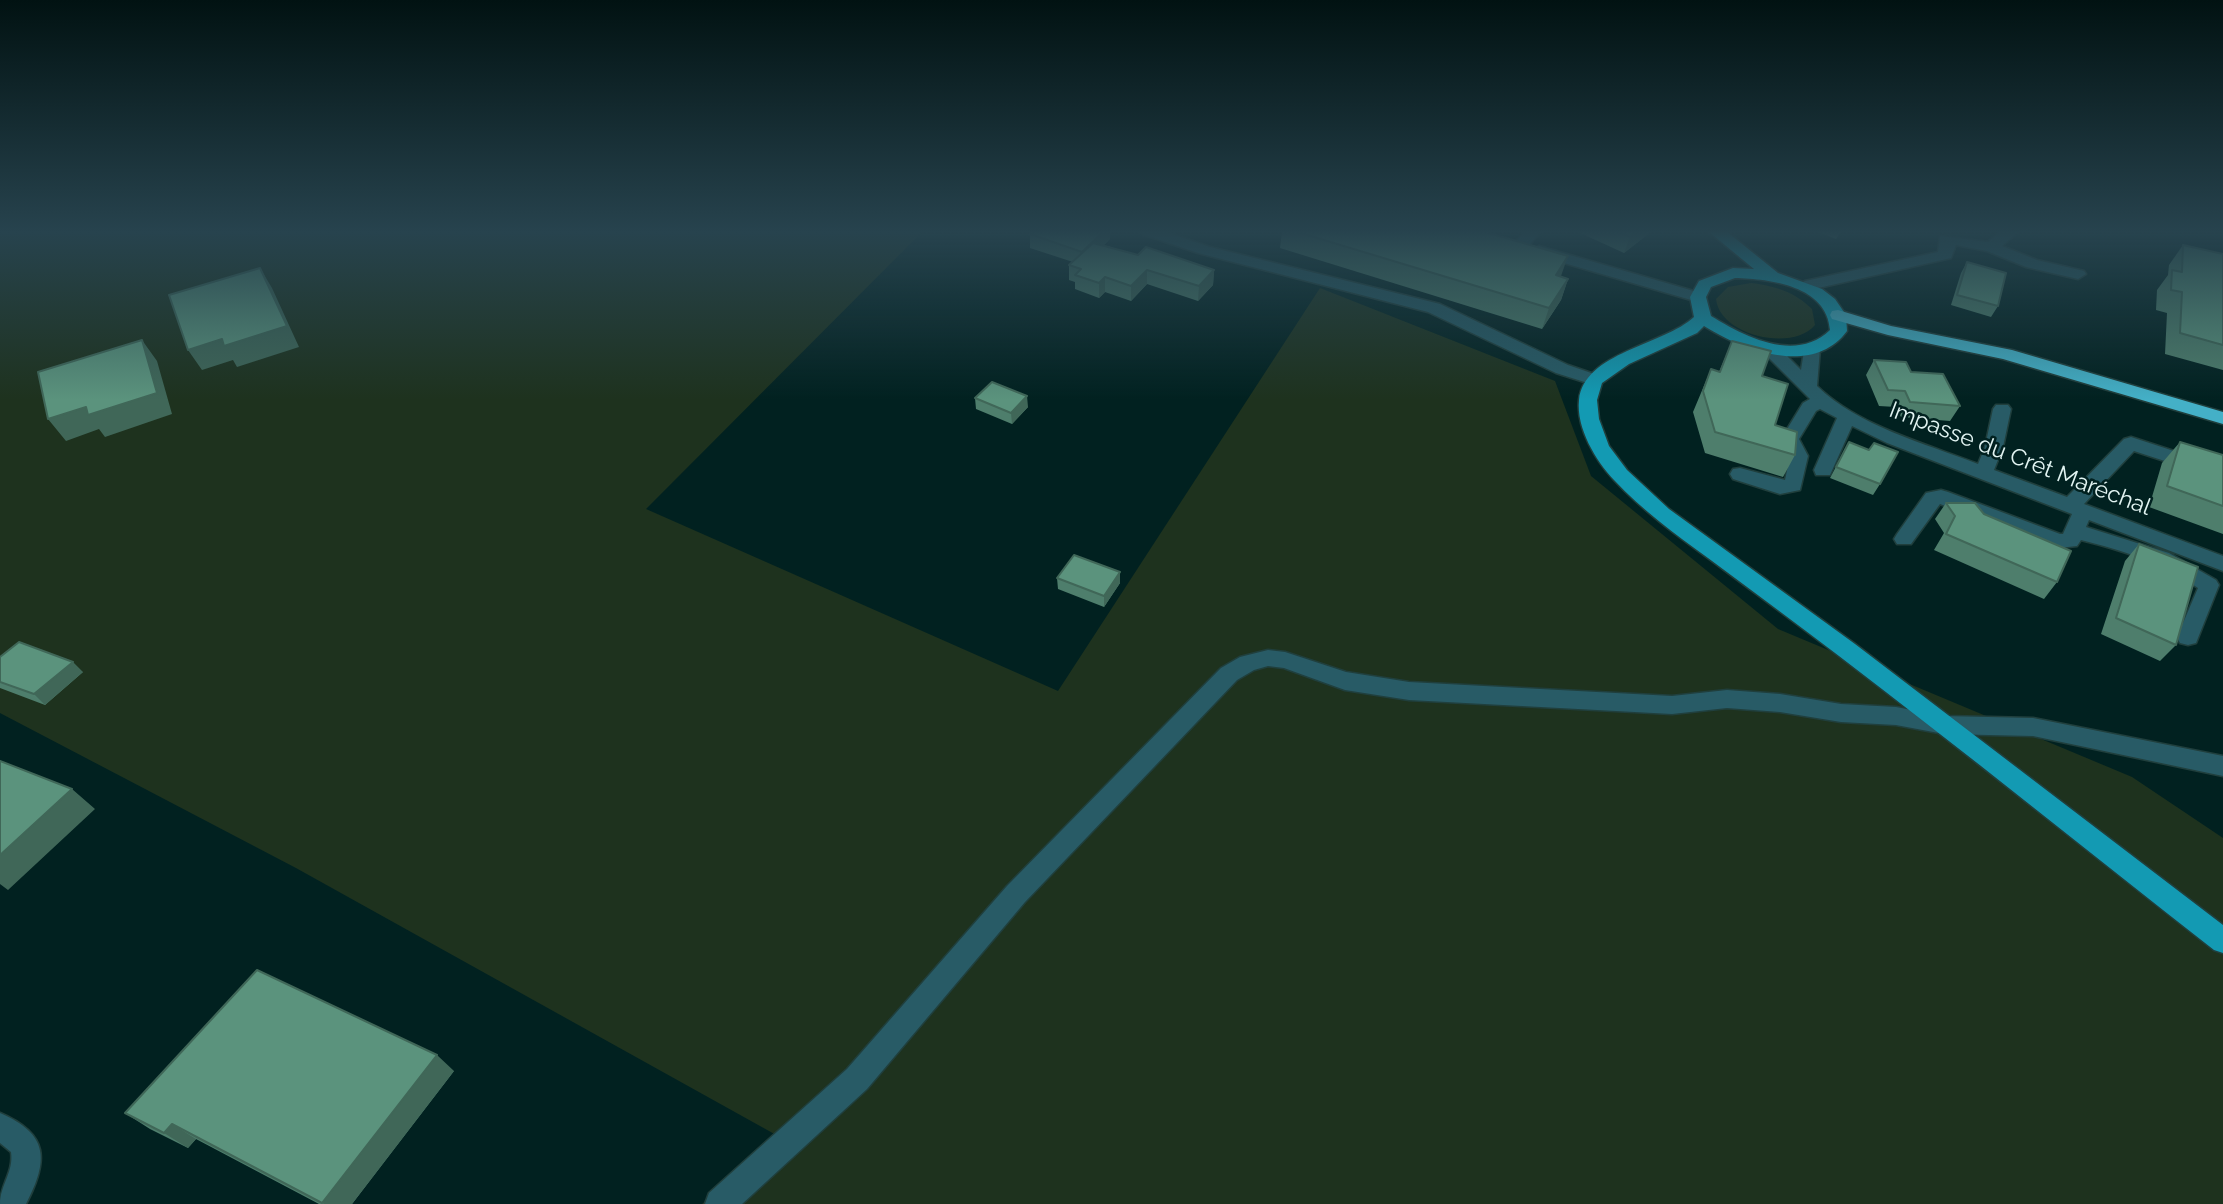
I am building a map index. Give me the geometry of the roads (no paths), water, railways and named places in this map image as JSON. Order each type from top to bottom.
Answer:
[{"type":"highway","points":[[1838,315],[1888,330],[2006,354],[2223,418]]},
{"type":"main road","points":[[1703,287],[1698,297],[1703,318],[1737,339],[1770,349],[1811,349],[1834,338],[1839,331],[1838,315],[1819,295],[1807,287]]},
{"type":"main road","points":[[1703,318],[1692,329],[1623,360],[1594,380],[1588,400],[1590,419],[1600,447],[1620,475],[1662,514],[1944,726],[2223,941]]},
{"type":"main road","points":[[1649,350],[1707,339],[1737,339]]},
{"type":"street","points":[[1351,287],[1434,308],[1563,369],[1594,380]]},
{"type":"street","points":[[1664,287],[1698,297]]},
{"type":"street","name":"Impasse du Crêt Maréchal","points":[[1770,349],[1828,407],[1894,439],[2223,564]]},
{"type":"street","points":[[1808,386],[1811,349]]},
{"type":"street","points":[[1740,474],[1780,488],[1793,485],[1799,456],[1790,439],[1809,407],[1822,401]]},
{"type":"street","points":[[1983,473],[1994,447],[2002,409]]},
{"type":"street","points":[[1823,470],[1847,416]]},
{"type":"street","points":[[1905,539],[1933,498],[1941,497],[2059,541],[2070,541],[2074,531],[2076,508],[2131,443],[2223,474]]},
{"type":"street","points":[[2074,531],[2132,546],[2216,584],[2188,637]]},
{"type":"street","points":[[720,1204],[857,1079],[1016,894],[1174,728],[1229,674],[1248,663],[1268,658],[1285,660],[1345,681],[1409,691],[1672,705],[1727,699],[1896,716],[1944,726],[2033,727],[2223,766]]},
{"type":"street","points":[[0,1128],[16,1133],[26,1144],[27,1161],[22,1182],[10,1204]]}]
